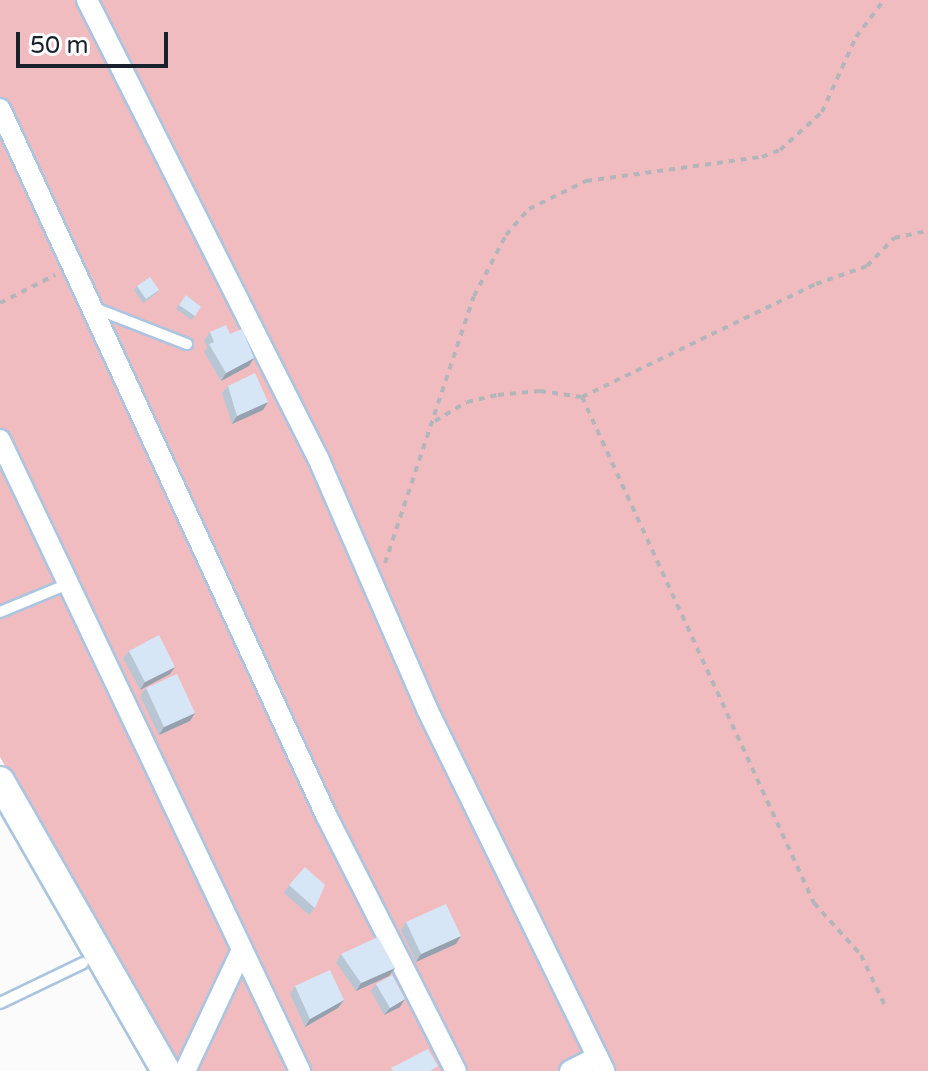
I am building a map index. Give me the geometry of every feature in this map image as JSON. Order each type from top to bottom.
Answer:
[{"type":"main road","points":[[0,781],[166,1071]]},
{"type":"main road","points":[[0,819],[145,1071]]},
{"type":"street","points":[[87,0],[318,458],[427,709],[601,1064],[570,1071]]},
{"type":"street","points":[[0,109],[326,815],[456,1071]]},
{"type":"street","points":[[0,440],[300,1071]]},
{"type":"street","points":[[185,1071],[241,952]]},
{"type":"lane","points":[[91,307],[187,344]]},
{"type":"lane","points":[[0,612],[68,583]]},
{"type":"lane","points":[[0,1003],[83,963]]},
{"type":"path","points":[[378,596],[386,556],[435,422],[489,258],[529,209],[586,181],[762,157],[780,150],[822,112],[856,37],[884,0]]},
{"type":"path","points":[[435,422],[467,402],[498,395],[540,391],[582,397],[816,284],[867,266],[894,238],[928,231]]},
{"type":"path","points":[[0,303],[72,265]]},
{"type":"path","points":[[582,397],[814,903],[861,955],[886,1008]]},
{"type":"shaded area","points":[[0,0],[928,0],[928,1071],[179,1071],[0,757]]},
{"type":"building","points":[[150,277],[159,290],[146,299],[137,286]]},
{"type":"building","points":[[186,295],[201,307],[195,316],[179,305]]},
{"type":"building","points":[[226,325],[230,334],[242,329],[254,358],[226,373],[209,344],[214,342],[210,332]]},
{"type":"building","points":[[255,373],[268,402],[237,416],[228,386]]},
{"type":"building","points":[[159,635],[175,667],[145,682],[129,651]]},
{"type":"building","points":[[177,674],[195,713],[164,727],[146,688]]},
{"type":"building","points":[[305,867],[325,885],[315,908],[289,885]]},
{"type":"building","points":[[446,904],[461,936],[421,954],[406,922]]},
{"type":"building","points":[[378,937],[395,968],[361,983],[341,954]]},
{"type":"building","points":[[330,970],[344,1000],[310,1019],[295,986]]},
{"type":"building","points":[[392,975],[405,999],[390,1008],[376,984]]},
{"type":"building","points":[[428,1049],[438,1066],[430,1071],[393,1071],[391,1068]]}]
